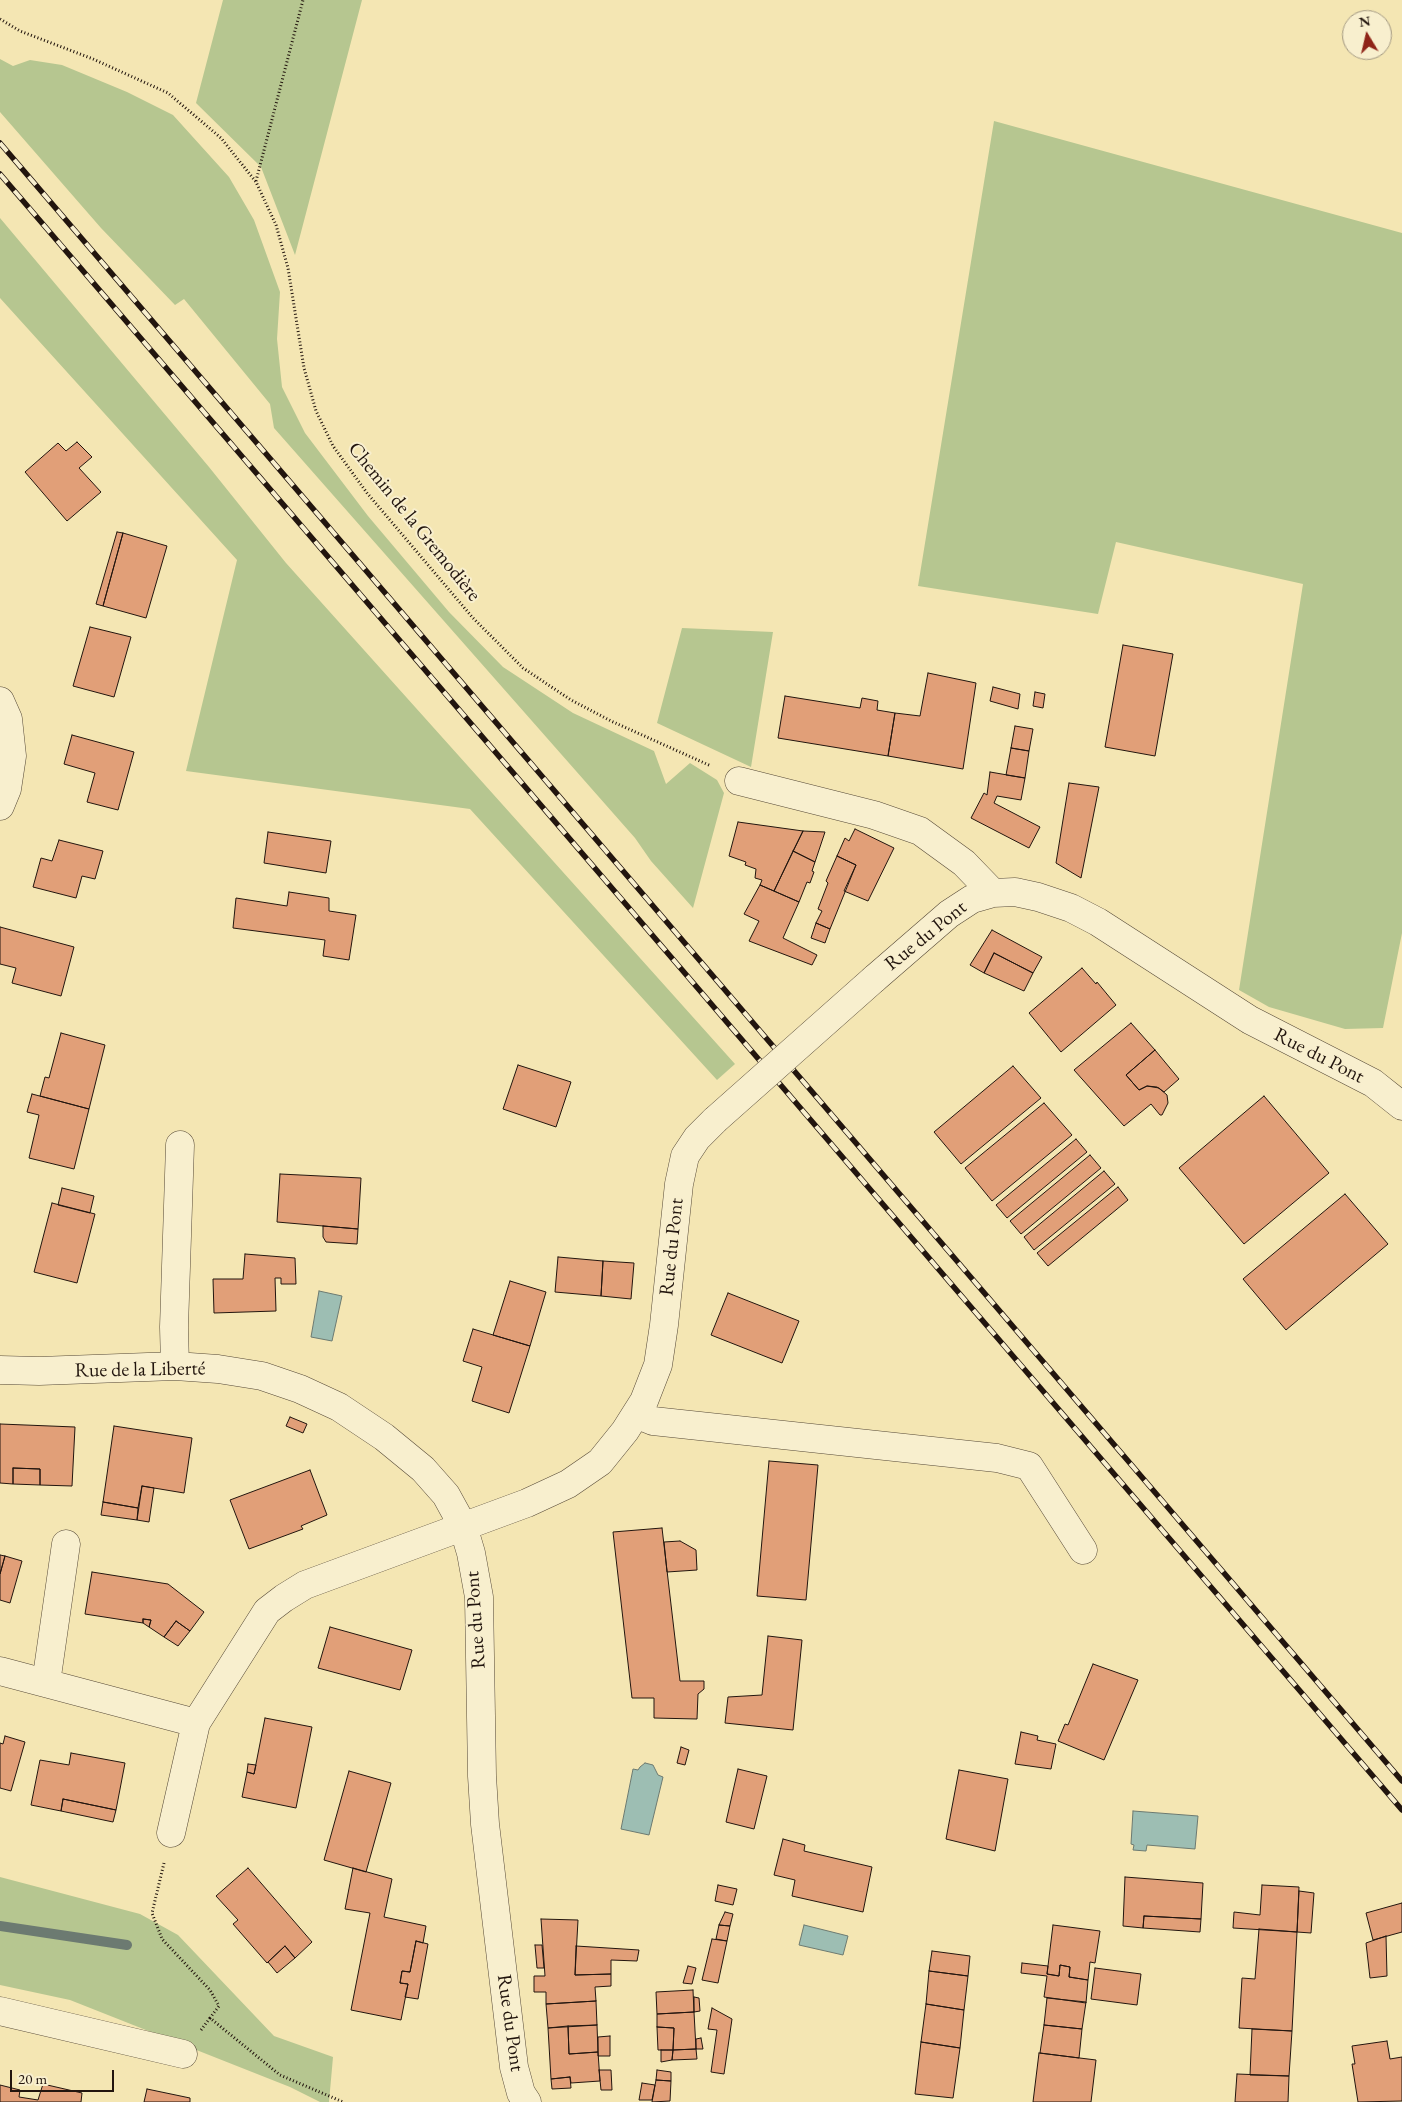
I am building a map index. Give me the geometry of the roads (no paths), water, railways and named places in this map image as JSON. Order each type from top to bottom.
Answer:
[{"type":"street","points":[[0,701],[8,719],[12,756],[7,789],[0,806]]},
{"type":"street","points":[[739,781],[874,815],[920,831],[964,863],[993,893]]},
{"type":"street","name":"Rue du Pont","points":[[527,2102],[521,2093],[514,2068],[485,1824],[482,1776],[479,1597],[471,1553],[463,1526],[527,1503],[568,1484],[600,1462],[625,1431],[644,1401],[658,1365],[664,1325],[676,1202],[685,1156],[696,1138],[949,914],[972,899],[993,893],[1015,892],[1038,897],[1070,908],[1098,922],[1250,1020],[1373,1084],[1402,1106]]},
{"type":"street","points":[[1373,1084],[1402,1078]]},
{"type":"street","points":[[175,1366],[174,1327],[180,1145]]},
{"type":"street","name":"Rue de la Liberté","points":[[0,1370],[39,1371],[175,1366],[218,1369],[262,1376],[300,1389],[339,1408],[384,1437],[422,1469],[446,1495],[463,1526]]},
{"type":"street","points":[[636,1414],[653,1421],[997,1458],[1029,1466],[1083,1550]]},
{"type":"street","points":[[171,1833],[196,1723],[267,1611],[305,1585],[463,1526]]},
{"type":"street","points":[[46,1683],[66,1544]]},
{"type":"street","points":[[0,1671],[196,1723]]},
{"type":"street","points":[[0,2011],[183,2054]]},
{"type":"water","points":[[319,1291],[342,1296],[332,1341],[311,1337]]},
{"type":"water","points":[[645,1763],[653,1765],[658,1775],[663,1777],[649,1835],[621,1829],[633,1769],[638,1770]]},
{"type":"water","points":[[1133,1811],[1198,1816],[1195,1849],[1147,1845],[1146,1851],[1133,1850],[1134,1845],[1131,1844]]},
{"type":"water","points":[[804,1925],[848,1936],[843,1955],[799,1945]]},
{"type":"waterway","points":[[0,1926],[127,1945]]},
{"type":"railway","points":[[0,143],[1402,1781]]},
{"type":"railway","points":[[0,174],[1402,1810]]}]
